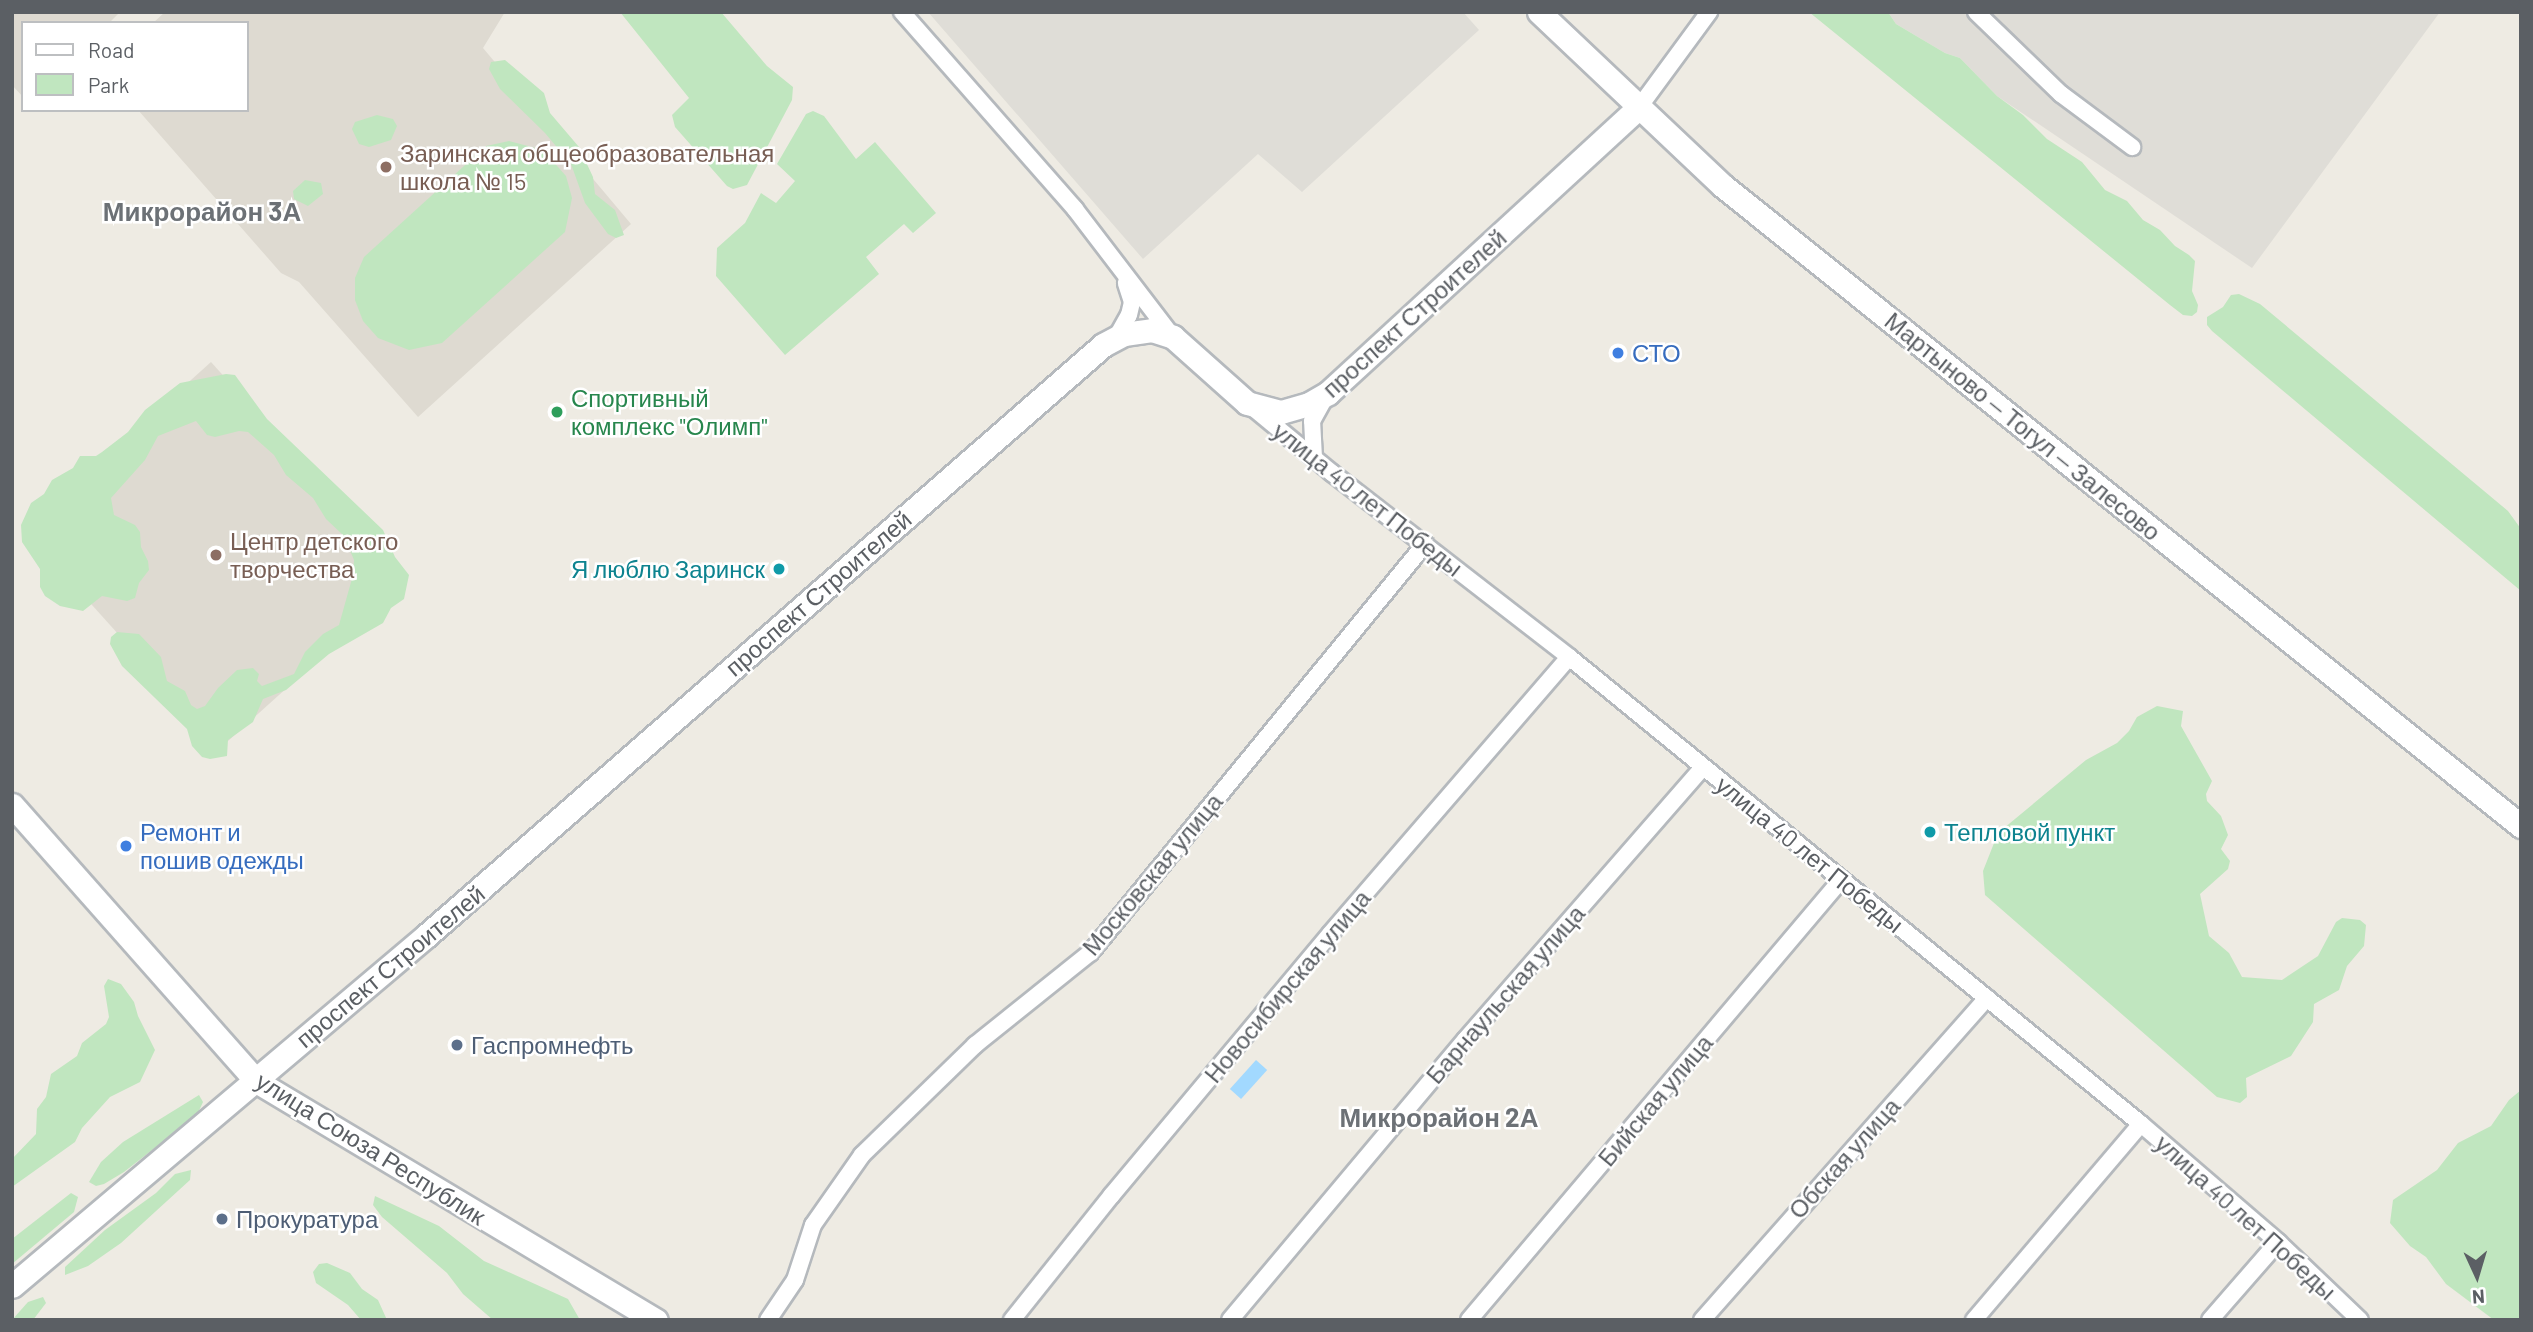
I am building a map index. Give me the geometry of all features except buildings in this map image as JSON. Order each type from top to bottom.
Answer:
[{"type":"street","points":[[902,12],[1075,209],[1173,337]]},
{"type":"street","name":"Мартыново — Тогул — Залесово","points":[[1539,12],[1723,186],[2521,826]]},
{"type":"street","points":[[1640,106],[1709,12]]},
{"type":"street","points":[[1976,12],[2062,94],[2132,147]]},
{"type":"street","name":"проспект Строителей","points":[[12,1286],[427,936],[1080,363],[1115,338],[1138,330],[1152,330],[1173,337],[1247,403],[1281,412],[1297,409],[1328,393],[1640,106]]},
{"type":"street","points":[[1115,338],[1129,314],[1132,302],[1117,265]]},
{"type":"street","points":[[1314,458],[1312,421],[1328,393]]},
{"type":"street","name":"улица 40 лет Победы","points":[[1247,403],[1569,657],[2141,1124],[2278,1242],[2360,1320]]},
{"type":"street","name":"Московская улица","points":[[768,1320],[795,1280],[813,1225],[862,1155],[975,1045],[1090,953],[1425,544]]},
{"type":"street","name":"Новосибирская улица","points":[[1012,1320],[1111,1196],[1330,934],[1569,657]]},
{"type":"street","name":"Барнаульская улица","points":[[1230,1320],[1465,1040],[1703,767]]},
{"type":"street","name":"улица Союза Республик","points":[[12,805],[256,1081],[656,1320]]},
{"type":"street","name":"Бийская улица","points":[[1469,1320],[1841,880]]},
{"type":"street","name":"Обская улица","points":[[1702,1320],[1987,998]]},
{"type":"street","points":[[1974,1320],[2141,1124]]},
{"type":"street","points":[[2210,1320],[2278,1242]]},
{"type":"shaded area","points":[[12,12],[120,12],[111,21],[21,21],[21,95],[12,85]]},
{"type":"shaded area","name":"Заринская общеобразовательная школа № 15","points":[[165,12],[505,12],[483,48],[631,224],[418,417],[299,282],[281,273],[140,112],[248,112],[248,21],[155,21]]},
{"type":"shaded area","points":[[928,12],[1463,12],[1479,30],[1302,192],[1258,154],[1143,259]]},
{"type":"shaded area","points":[[1888,12],[2440,12],[2252,268],[1997,96],[1960,58],[1945,53],[1896,24]]},
{"type":"shaded area","name":"Центр детского творчества","points":[[211,362],[407,580],[221,748],[24,530]]},
{"type":"green space","points":[[620,12],[721,12],[767,66],[793,87],[792,100],[747,185],[733,189],[727,186],[675,127],[672,115],[689,98]]},
{"type":"green space","points":[[1809,12],[1888,12],[1896,24],[1945,53],[1960,58],[1997,96],[2023,115],[2047,139],[2082,162],[2105,190],[2127,201],[2143,220],[2160,230],[2195,261],[2192,291],[2198,305],[2197,312],[2192,316],[2183,315],[2170,305]]},
{"type":"green space","points":[[505,60],[544,93],[550,113],[579,147],[593,177],[595,194],[615,210],[624,235],[616,238],[608,234],[585,203],[571,164],[545,133],[500,89],[489,69],[491,62]]},
{"type":"green space","points":[[813,111],[824,116],[856,159],[875,142],[936,213],[913,233],[904,224],[866,257],[879,274],[785,355],[716,276],[717,248],[745,223],[761,193],[776,203],[795,181],[777,164],[806,114]]},
{"type":"green space","points":[[377,115],[393,119],[397,126],[391,140],[369,147],[359,144],[352,129],[355,122]]},
{"type":"green space","points":[[509,141],[543,150],[566,176],[572,198],[565,232],[442,343],[409,350],[378,338],[363,321],[355,300],[355,278],[364,257],[486,146]]},
{"type":"green space","points":[[305,180],[321,183],[323,194],[308,206],[294,199],[293,191]]},
{"type":"green space","points":[[2239,294],[2260,304],[2508,511],[2521,529],[2521,591],[2212,331],[2207,325],[2207,317],[2223,307],[2231,295]]},
{"type":"green space","points":[[226,374],[235,375],[267,419],[383,530],[395,557],[409,575],[404,599],[391,608],[383,623],[329,654],[286,690],[263,699],[253,722],[228,740],[227,756],[210,759],[202,757],[192,746],[187,729],[122,666],[110,644],[111,637],[117,632],[139,634],[161,657],[167,681],[185,691],[191,705],[197,709],[205,706],[218,688],[237,670],[253,668],[259,674],[257,681],[262,686],[294,674],[305,652],[323,634],[339,625],[353,575],[354,560],[344,536],[326,519],[313,498],[286,475],[274,455],[248,432],[239,431],[215,437],[207,435],[196,421],[158,436],[145,460],[111,498],[114,515],[135,525],[140,532],[141,547],[148,561],[149,570],[139,583],[135,598],[127,601],[102,596],[83,611],[60,606],[45,596],[40,587],[40,569],[22,542],[21,525],[31,503],[44,494],[52,480],[73,468],[80,456],[96,456],[102,452],[128,432],[145,410],[180,383]]},
{"type":"green space","points":[[2157,706],[2183,711],[2181,726],[2212,781],[2206,794],[2207,801],[2221,816],[2228,835],[2221,849],[2230,861],[2228,869],[2200,894],[2209,936],[2229,953],[2242,977],[2282,980],[2318,956],[2336,922],[2342,918],[2360,920],[2366,925],[2364,946],[2347,966],[2339,990],[2314,1004],[2313,1022],[2291,1056],[2246,1078],[2247,1097],[2240,1103],[2217,1097],[1985,895],[1983,871],[1998,833],[2086,760],[2117,743],[2129,731],[2137,717]]},
{"type":"green space","points":[[108,979],[121,984],[134,1002],[155,1050],[140,1082],[110,1097],[82,1128],[75,1142],[12,1187],[12,1159],[36,1134],[37,1109],[46,1097],[51,1074],[77,1056],[82,1043],[106,1024],[109,1017],[104,986]]},
{"type":"green space","points":[[2521,1090],[2521,1320],[2494,1320],[2446,1284],[2426,1257],[2410,1246],[2390,1223],[2393,1200],[2437,1170],[2458,1143],[2491,1126],[2509,1100]]},
{"type":"green space","points":[[199,1095],[203,1102],[197,1115],[124,1172],[104,1184],[96,1186],[89,1182],[101,1162],[123,1142]]},
{"type":"green space","points":[[191,1170],[190,1180],[121,1243],[88,1266],[65,1275],[65,1267],[105,1230],[156,1193],[175,1174]]},
{"type":"green space","points":[[71,1193],[78,1197],[74,1212],[12,1264],[12,1239]]},
{"type":"green space","points":[[375,1196],[439,1226],[484,1261],[568,1299],[580,1320],[493,1320],[463,1294],[447,1273],[382,1217],[373,1205]]},
{"type":"green space","points":[[327,1263],[350,1273],[362,1289],[378,1300],[387,1320],[361,1320],[348,1305],[316,1283],[313,1272],[319,1264]]},
{"type":"green space","points":[[43,1297],[46,1303],[33,1320],[12,1320],[28,1302]]},
{"type":"water","points":[[1256,1060],[1267,1070],[1241,1099],[1230,1089]]},
{"type":"place","name":"Заринская общеобразовательная школа № 15","points":[[386,167]]},
{"type":"place","name":"СТО","points":[[1618,353]]},
{"type":"place","name":"Спортивный комплекс \"Олимп\"","points":[[557,412]]},
{"type":"place","name":"Центр детского творчества","points":[[216,555]]},
{"type":"place","name":"Я люблю Заринск","points":[[779,569]]},
{"type":"place","name":"Тепловой пункт","points":[[1930,832]]},
{"type":"place","name":"Ремонт и пошив одежды","points":[[126,846]]},
{"type":"place","name":"Гаспромнефть","points":[[457,1045]]},
{"type":"place","name":"Прокуратура","points":[[222,1219]]},
{"type":"district","name":"Микрорайон 3А","points":[[202,211]]},
{"type":"district","name":"Микрорайон 2А","points":[[1439,1117]]}]
